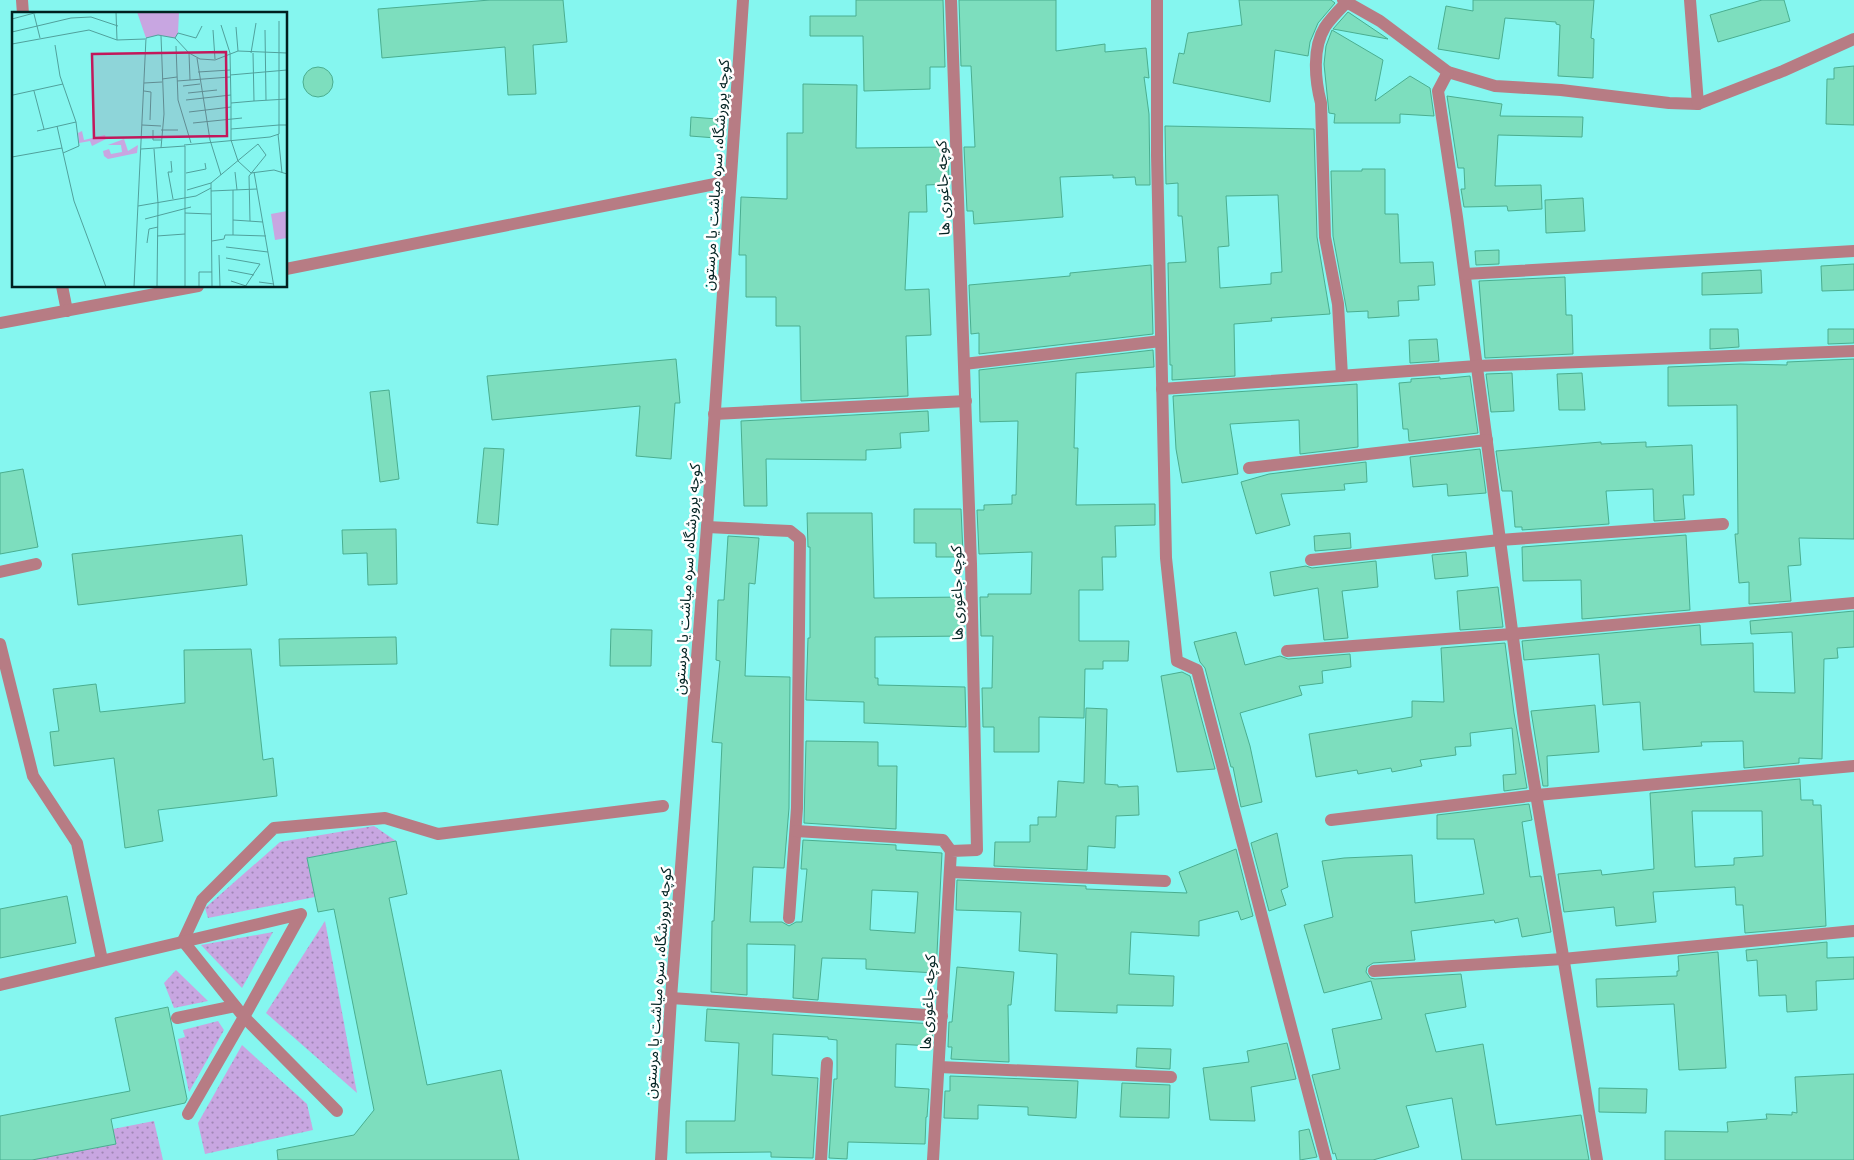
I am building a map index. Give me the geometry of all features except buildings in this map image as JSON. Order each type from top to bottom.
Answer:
[{"type":"street","name":"کوچه پرورشگاه، سره میاشت یا مرستون","points":[[662,1160],[671,998],[707,527],[743,0]]},
{"type":"street","name":"کوچه جاغوری ها","points":[[933,1160],[951,851],[977,850],[972,564],[951,0]]},
{"type":"street","points":[[1157,0],[1157,154],[1166,558],[1177,661],[1197,670],[1326,1160]]},
{"type":"street","points":[[1690,0],[1698,104]]},
{"type":"street","points":[[1342,376],[1338,304],[1326,237],[1321,103],[1316,83],[1318,49],[1325,28],[1344,1],[1380,21],[1448,72],[1496,86],[1561,90],[1669,103],[1698,104],[1783,71],[1854,40]]},
{"type":"street","points":[[1448,72],[1438,91],[1465,274],[1512,634],[1525,728],[1597,1160]]},
{"type":"street","points":[[288,268],[730,181]]},
{"type":"street","points":[[1465,274],[1854,251]]},
{"type":"street","points":[[62,288],[67,311]]},
{"type":"street","points":[[0,323],[188,288]]},
{"type":"street","points":[[964,364],[1161,341]]},
{"type":"street","points":[[1162,389],[1477,366],[1854,351]]},
{"type":"street","points":[[714,414],[966,401]]},
{"type":"street","points":[[1249,468],[1487,440]]},
{"type":"street","points":[[1311,560],[1500,540],[1723,524]]},
{"type":"street","points":[[707,527],[790,531],[800,539],[796,831],[789,918]]},
{"type":"street","points":[[0,572],[36,564]]},
{"type":"street","points":[[1287,651],[1512,634],[1854,603]]},
{"type":"street","points":[[0,644],[33,776],[77,843],[102,960]]},
{"type":"street","points":[[1331,820],[1537,795],[1854,766]]},
{"type":"street","points":[[183,941],[202,900],[274,828],[385,818],[438,834],[663,806]]},
{"type":"street","points":[[796,831],[943,840],[951,851]]},
{"type":"street","points":[[950,872],[1166,882]]},
{"type":"street","points":[[0,985],[300,914],[188,1114]]},
{"type":"street","points":[[1374,971],[1563,959],[1854,931]]},
{"type":"street","points":[[183,941],[244,1017],[337,1111]]},
{"type":"street","points":[[671,998],[942,1016]]},
{"type":"street","points":[[177,1018],[235,1006]]},
{"type":"street","points":[[821,1160],[826,1063]]},
{"type":"street","points":[[939,1067],[1171,1077]]},
{"type":"shaded area","points":[[374,826],[396,841],[365,847],[339,863],[336,852],[307,858],[315,897],[208,918],[205,908],[280,842]]},
{"type":"shaded area","points":[[325,921],[357,1093],[266,1013]]},
{"type":"shaded area","points":[[273,932],[242,988],[201,945]]},
{"type":"shaded area","points":[[176,970],[208,1001],[174,1008],[164,983]]},
{"type":"shaded area","points":[[218,1021],[224,1030],[189,1092],[178,1039],[185,1037],[183,1030]]},
{"type":"shaded area","points":[[242,1045],[307,1104],[313,1130],[205,1154],[198,1123]]},
{"type":"shaded area","points":[[154,1121],[163,1160],[32,1160],[113,1129]]}]
